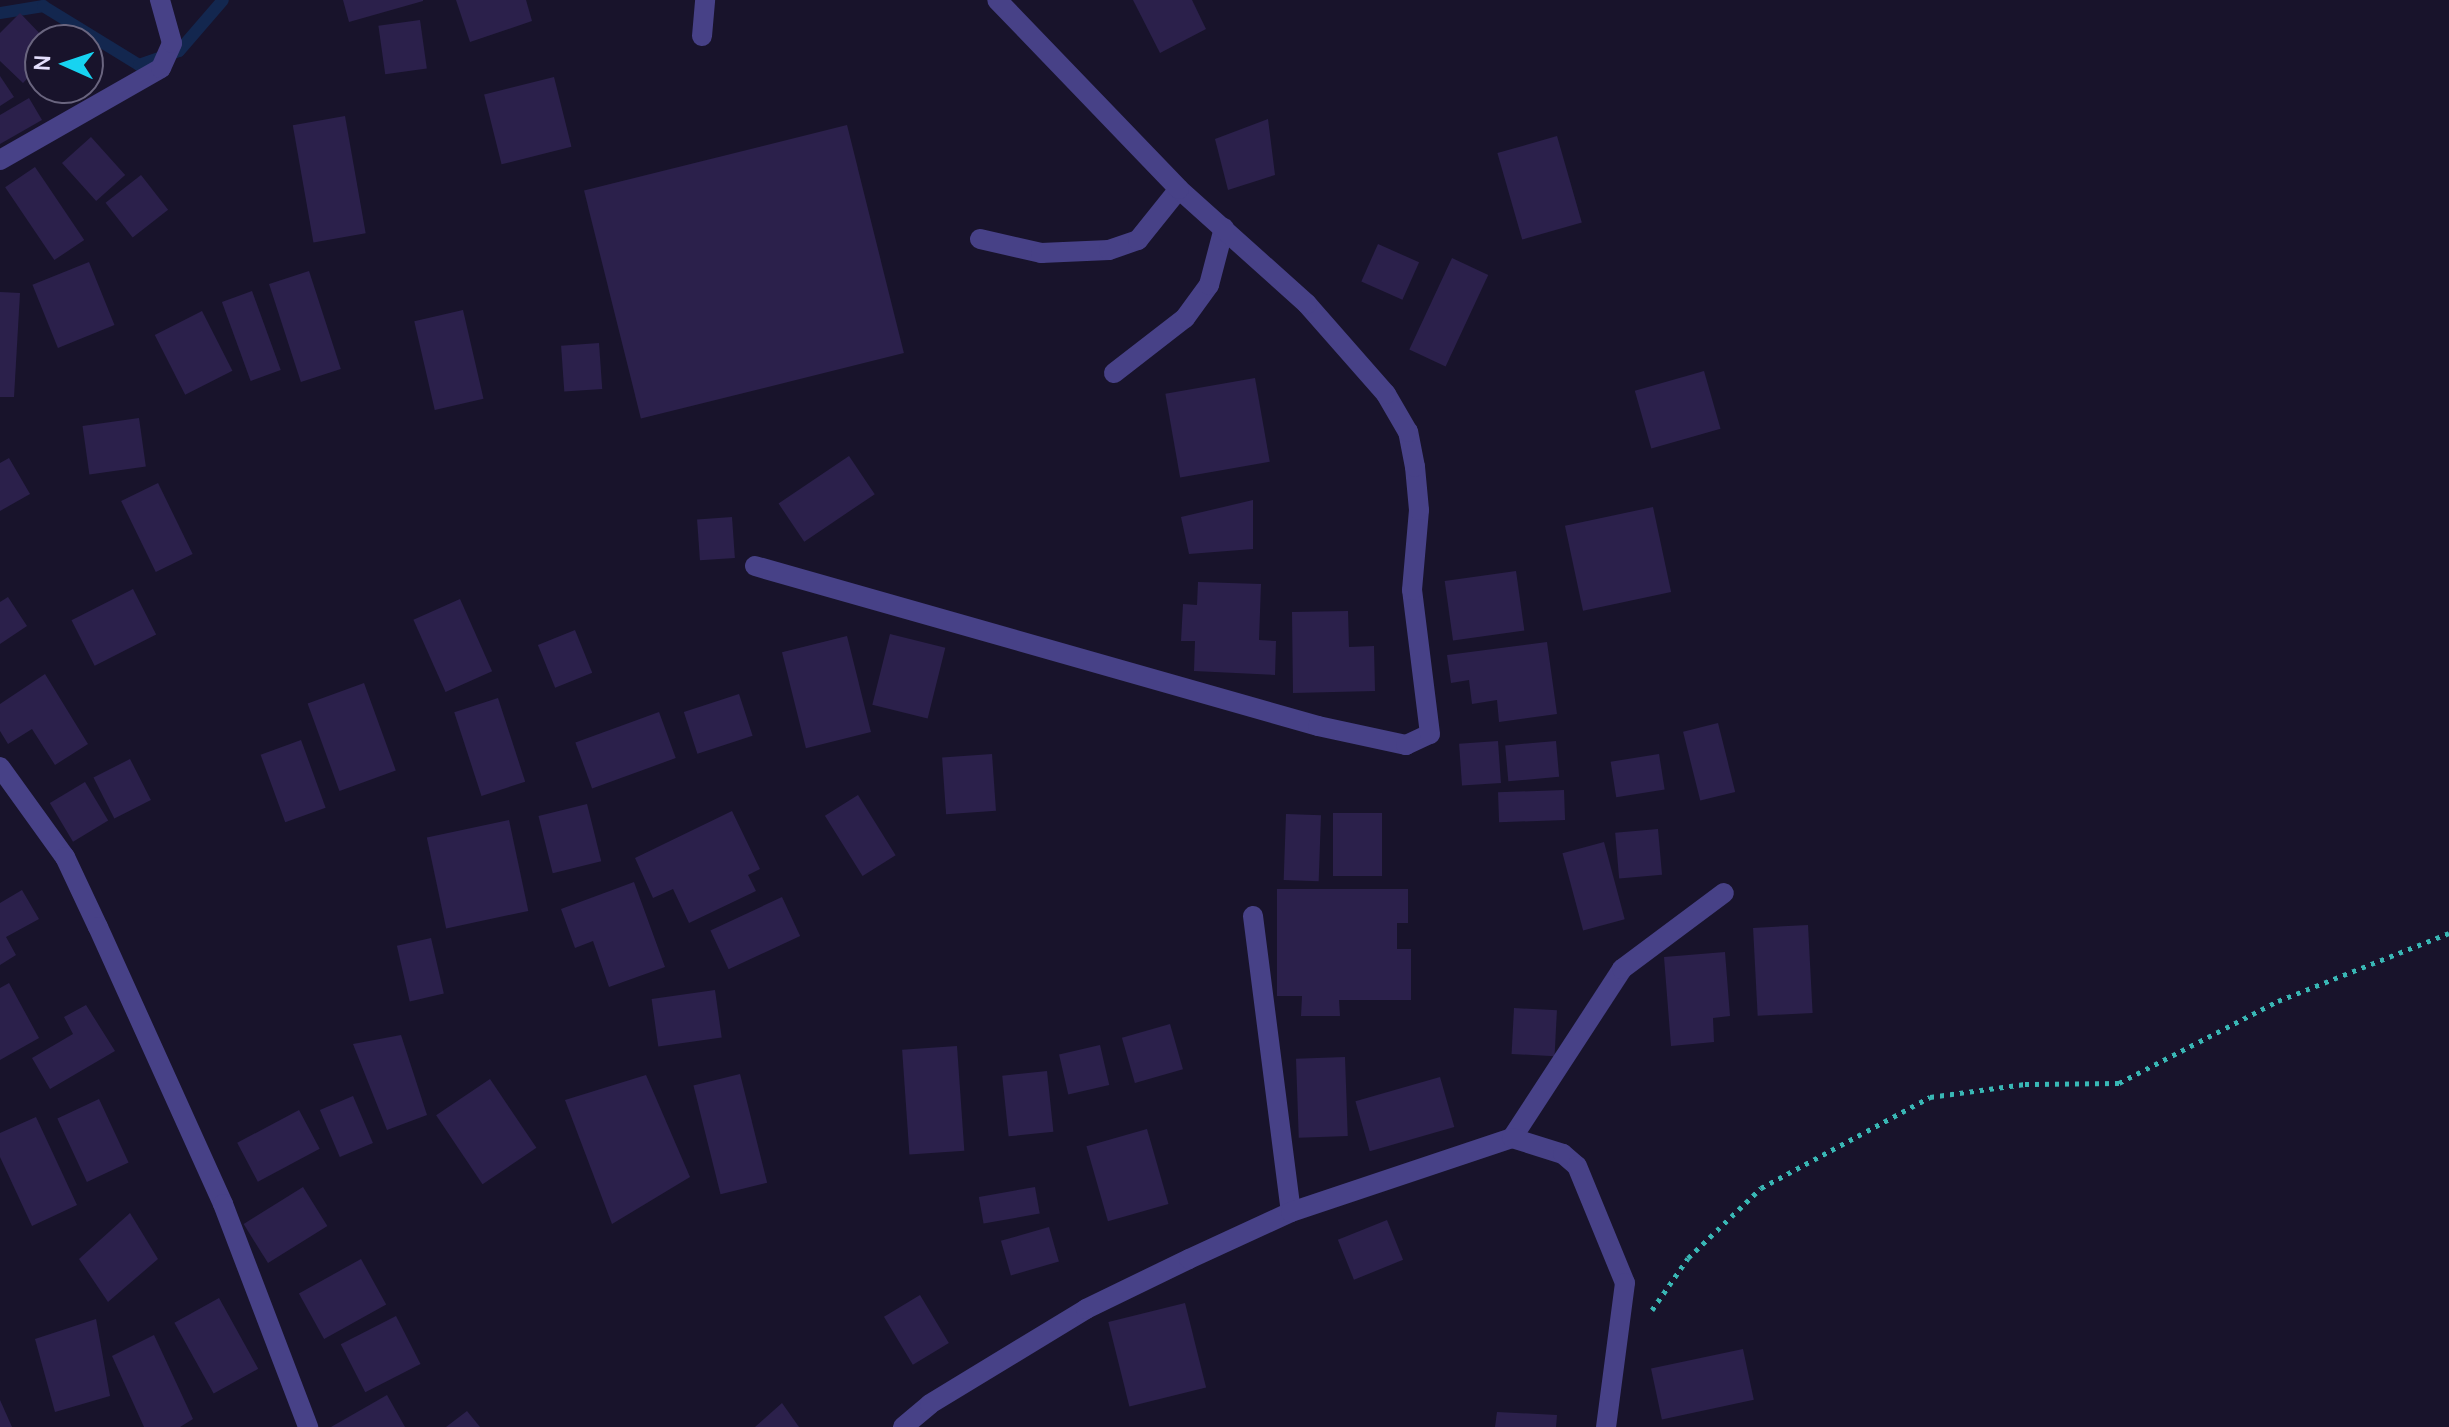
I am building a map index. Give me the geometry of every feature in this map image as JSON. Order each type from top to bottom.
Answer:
[{"type":"street","points":[[0,160],[161,68],[172,43],[170,26],[160,0]]},
{"type":"street","points":[[702,36],[705,0]]},
{"type":"street","points":[[755,566],[1318,726],[1406,745],[1422,741],[1430,734],[1412,590],[1419,510],[1408,432],[1386,394],[1307,304],[1179,189],[997,0]]},
{"type":"street","points":[[980,239],[1041,253],[1109,250],[1138,240],[1179,189]]},
{"type":"street","points":[[1114,373],[1185,318],[1209,285],[1224,228]]},
{"type":"street","points":[[0,767],[65,857],[98,927],[223,1204],[308,1427]]},
{"type":"street","points":[[1512,1138],[1622,969],[1724,893]]},
{"type":"street","points":[[1253,916],[1291,1212]]},
{"type":"street","points":[[903,1427],[930,1404],[1086,1309],[1291,1212],[1512,1138],[1563,1154],[1577,1166],[1625,1283],[1606,1427]]},
{"type":"path","points":[[1647,1317],[1688,1258],[1761,1188],[1930,1097],[2025,1084],[2119,1083],[2278,1001],[2449,933]]},
{"type":"building","points":[[343,0],[423,0],[423,1],[349,22]]},
{"type":"building","points":[[456,0],[526,0],[532,21],[470,42]]},
{"type":"building","points":[[1133,0],[1192,0],[1206,29],[1160,53]]},
{"type":"building","points":[[20,13],[31,24],[24,24],[23,83],[0,61],[0,33]]},
{"type":"building","points":[[420,20],[427,69],[385,74],[378,26]]},
{"type":"building","points":[[0,76],[14,97],[0,106]]},
{"type":"building","points":[[554,77],[571,147],[502,164],[484,94]]},
{"type":"building","points":[[24,101],[24,104],[33,104],[42,120],[0,144],[0,115]]},
{"type":"building","points":[[345,116],[366,233],[313,242],[293,125]]},
{"type":"building","points":[[1268,119],[1275,175],[1228,190],[1215,139]]},
{"type":"building","points":[[847,125],[904,353],[641,419],[584,191]]},
{"type":"building","points":[[1557,136],[1582,223],[1522,240],[1497,153]]},
{"type":"building","points":[[91,137],[125,175],[96,201],[62,163]]},
{"type":"building","points":[[35,167],[84,240],[54,260],[5,187]]},
{"type":"building","points":[[141,175],[168,210],[133,237],[106,203]]},
{"type":"building","points":[[1378,244],[1419,262],[1402,300],[1361,281]]},
{"type":"building","points":[[1452,258],[1488,275],[1446,366],[1409,350]]},
{"type":"building","points":[[89,262],[114,325],[58,348],[32,285]]},
{"type":"building","points":[[309,271],[341,369],[301,382],[269,284]]},
{"type":"building","points":[[252,291],[281,370],[251,381],[222,302]]},
{"type":"building","points":[[0,292],[20,293],[14,397],[0,397]]},
{"type":"building","points":[[463,310],[483,399],[435,410],[414,321]]},
{"type":"building","points":[[202,311],[232,371],[185,395],[155,335]]},
{"type":"building","points":[[599,343],[602,389],[564,392],[561,346]]},
{"type":"building","points":[[1704,371],[1721,429],[1651,449],[1635,391]]},
{"type":"building","points":[[1255,378],[1270,462],[1180,478],[1165,394]]},
{"type":"building","points":[[139,418],[146,467],[89,474],[83,426]]},
{"type":"building","points":[[849,456],[875,494],[804,542],[779,504]]},
{"type":"building","points":[[9,458],[30,494],[0,511],[0,463]]},
{"type":"building","points":[[158,483],[193,554],[156,572],[121,501]]},
{"type":"building","points":[[1253,500],[1253,549],[1189,554],[1181,517]]},
{"type":"building","points":[[1653,507],[1671,592],[1583,611],[1565,526]]},
{"type":"building","points":[[732,517],[735,558],[700,560],[697,519]]},
{"type":"building","points":[[1516,571],[1524,630],[1453,640],[1445,581]]},
{"type":"building","points":[[1198,582],[1261,584],[1259,640],[1276,641],[1275,675],[1194,671],[1195,641],[1181,641],[1183,604],[1197,605]]},
{"type":"building","points":[[133,589],[156,634],[95,666],[72,620]]},
{"type":"building","points":[[8,597],[27,626],[0,644],[0,602]]},
{"type":"building","points":[[460,599],[492,671],[446,692],[413,620]]},
{"type":"building","points":[[1348,611],[1349,647],[1374,646],[1375,691],[1293,693],[1292,612]]},
{"type":"building","points":[[575,630],[592,673],[555,688],[538,645]]},
{"type":"building","points":[[890,634],[945,648],[928,719],[872,705]]},
{"type":"building","points":[[847,636],[871,732],[806,748],[782,652]]},
{"type":"building","points":[[1547,642],[1557,714],[1499,722],[1497,700],[1472,704],[1469,680],[1451,683],[1447,655]]},
{"type":"building","points":[[45,674],[88,744],[55,765],[32,729],[8,744],[0,731],[0,704]]},
{"type":"building","points":[[364,683],[396,770],[339,791],[308,704]]},
{"type":"building","points":[[739,694],[753,736],[697,754],[684,712]]},
{"type":"building","points":[[498,698],[525,782],[481,796],[454,712]]},
{"type":"building","points":[[659,712],[676,758],[592,788],[575,742]]},
{"type":"building","points":[[1718,723],[1735,792],[1700,801],[1683,732]]},
{"type":"building","points":[[301,740],[326,808],[285,822],[261,755]]},
{"type":"building","points":[[1498,741],[1501,783],[1462,786],[1459,744]]},
{"type":"building","points":[[1556,741],[1559,777],[1508,781],[1505,745]]},
{"type":"building","points":[[992,754],[996,811],[946,814],[942,757]]},
{"type":"building","points":[[1659,754],[1665,790],[1616,797],[1611,762]]},
{"type":"building","points":[[130,759],[151,800],[114,819],[93,778]]},
{"type":"building","points":[[85,782],[108,821],[73,842],[50,803]]},
{"type":"building","points":[[1564,790],[1565,820],[1499,822],[1498,792]]},
{"type":"building","points":[[858,795],[896,855],[863,876],[825,816]]},
{"type":"building","points":[[587,804],[601,861],[553,873],[538,816]]},
{"type":"building","points":[[732,811],[760,869],[748,875],[756,891],[689,923],[673,889],[653,898],[635,858]]},
{"type":"building","points":[[1333,813],[1382,813],[1382,876],[1333,876]]},
{"type":"building","points":[[1286,814],[1321,815],[1319,881],[1284,880]]},
{"type":"building","points":[[509,820],[528,911],[446,928],[427,837]]},
{"type":"building","points":[[1658,829],[1662,875],[1619,879],[1615,833]]},
{"type":"building","points":[[1604,842],[1625,919],[1583,930],[1562,853]]},
{"type":"building","points":[[634,882],[665,967],[609,987],[593,941],[575,948],[561,909]]},
{"type":"building","points":[[1277,889],[1408,889],[1408,923],[1397,923],[1397,949],[1411,949],[1411,1000],[1339,1000],[1340,1016],[1301,1016],[1302,996],[1277,996]]},
{"type":"building","points":[[22,890],[39,919],[6,937],[16,955],[0,965],[0,903]]},
{"type":"building","points":[[782,897],[800,936],[729,969],[710,930]]},
{"type":"building","points":[[1808,925],[1813,1013],[1758,1016],[1753,928]]},
{"type":"building","points":[[431,938],[444,994],[410,1001],[397,946]]},
{"type":"building","points":[[1725,952],[1730,1016],[1713,1018],[1714,1042],[1671,1046],[1664,957]]},
{"type":"building","points":[[9,983],[39,1038],[0,1060],[0,988]]},
{"type":"building","points":[[715,990],[722,1038],[658,1046],[652,999]]},
{"type":"building","points":[[86,1005],[115,1051],[50,1089],[32,1058],[73,1034],[64,1017]]},
{"type":"building","points":[[1514,1008],[1557,1010],[1555,1056],[1512,1054]]},
{"type":"building","points":[[1170,1024],[1183,1069],[1135,1083],[1122,1038]]},
{"type":"building","points":[[401,1035],[427,1115],[387,1130],[353,1044]]},
{"type":"building","points":[[1100,1045],[1109,1085],[1068,1094],[1059,1054]]},
{"type":"building","points":[[957,1046],[964,1151],[909,1155],[902,1050]]},
{"type":"building","points":[[1345,1057],[1348,1136],[1299,1138],[1296,1059]]},
{"type":"building","points":[[1047,1071],[1053,1132],[1009,1136],[1002,1076]]},
{"type":"building","points":[[740,1074],[767,1183],[721,1194],[693,1086]]},
{"type":"building","points":[[646,1075],[690,1177],[612,1224],[565,1100]]},
{"type":"building","points":[[1440,1077],[1454,1127],[1370,1151],[1355,1101]]},
{"type":"building","points":[[490,1079],[536,1148],[483,1184],[436,1115]]},
{"type":"building","points":[[353,1096],[373,1143],[340,1157],[320,1110]]},
{"type":"building","points":[[99,1099],[129,1162],[87,1182],[57,1118]]},
{"type":"building","points":[[299,1110],[320,1149],[258,1182],[237,1143]]},
{"type":"building","points":[[36,1117],[77,1205],[32,1226],[0,1157],[0,1133]]},
{"type":"building","points":[[1147,1129],[1168,1204],[1108,1221],[1086,1146]]},
{"type":"building","points":[[303,1187],[327,1226],[268,1263],[244,1224]]},
{"type":"building","points":[[1035,1187],[1040,1214],[984,1223],[979,1197]]},
{"type":"building","points":[[130,1213],[158,1259],[108,1302],[79,1259]]},
{"type":"building","points":[[1387,1220],[1403,1260],[1354,1280],[1338,1240]]},
{"type":"building","points":[[1049,1227],[1059,1262],[1011,1275],[1001,1241]]},
{"type":"building","points":[[361,1259],[386,1304],[324,1339],[299,1293]]},
{"type":"building","points":[[920,1295],[949,1343],[913,1365],[884,1317]]},
{"type":"building","points":[[219,1298],[258,1369],[214,1394],[174,1323]]},
{"type":"building","points":[[1185,1303],[1206,1387],[1129,1407],[1108,1322]]},
{"type":"building","points":[[396,1316],[421,1364],[365,1392],[341,1344]]},
{"type":"building","points":[[96,1319],[110,1396],[55,1412],[35,1339]]},
{"type":"building","points":[[154,1335],[193,1419],[180,1427],[144,1427],[112,1356]]},
{"type":"building","points":[[1743,1349],[1754,1400],[1662,1419],[1651,1369]]},
{"type":"building","points":[[387,1395],[405,1427],[331,1427]]},
{"type":"building","points":[[0,1400],[12,1427],[0,1427]]},
{"type":"building","points":[[782,1403],[799,1427],[755,1427]]},
{"type":"building","points":[[467,1411],[480,1427],[446,1427]]},
{"type":"building","points":[[1497,1412],[1557,1415],[1556,1427],[1495,1427]]},
{"type":"waterway","points":[[0,13],[43,6],[139,65],[179,51],[223,0]]}]
